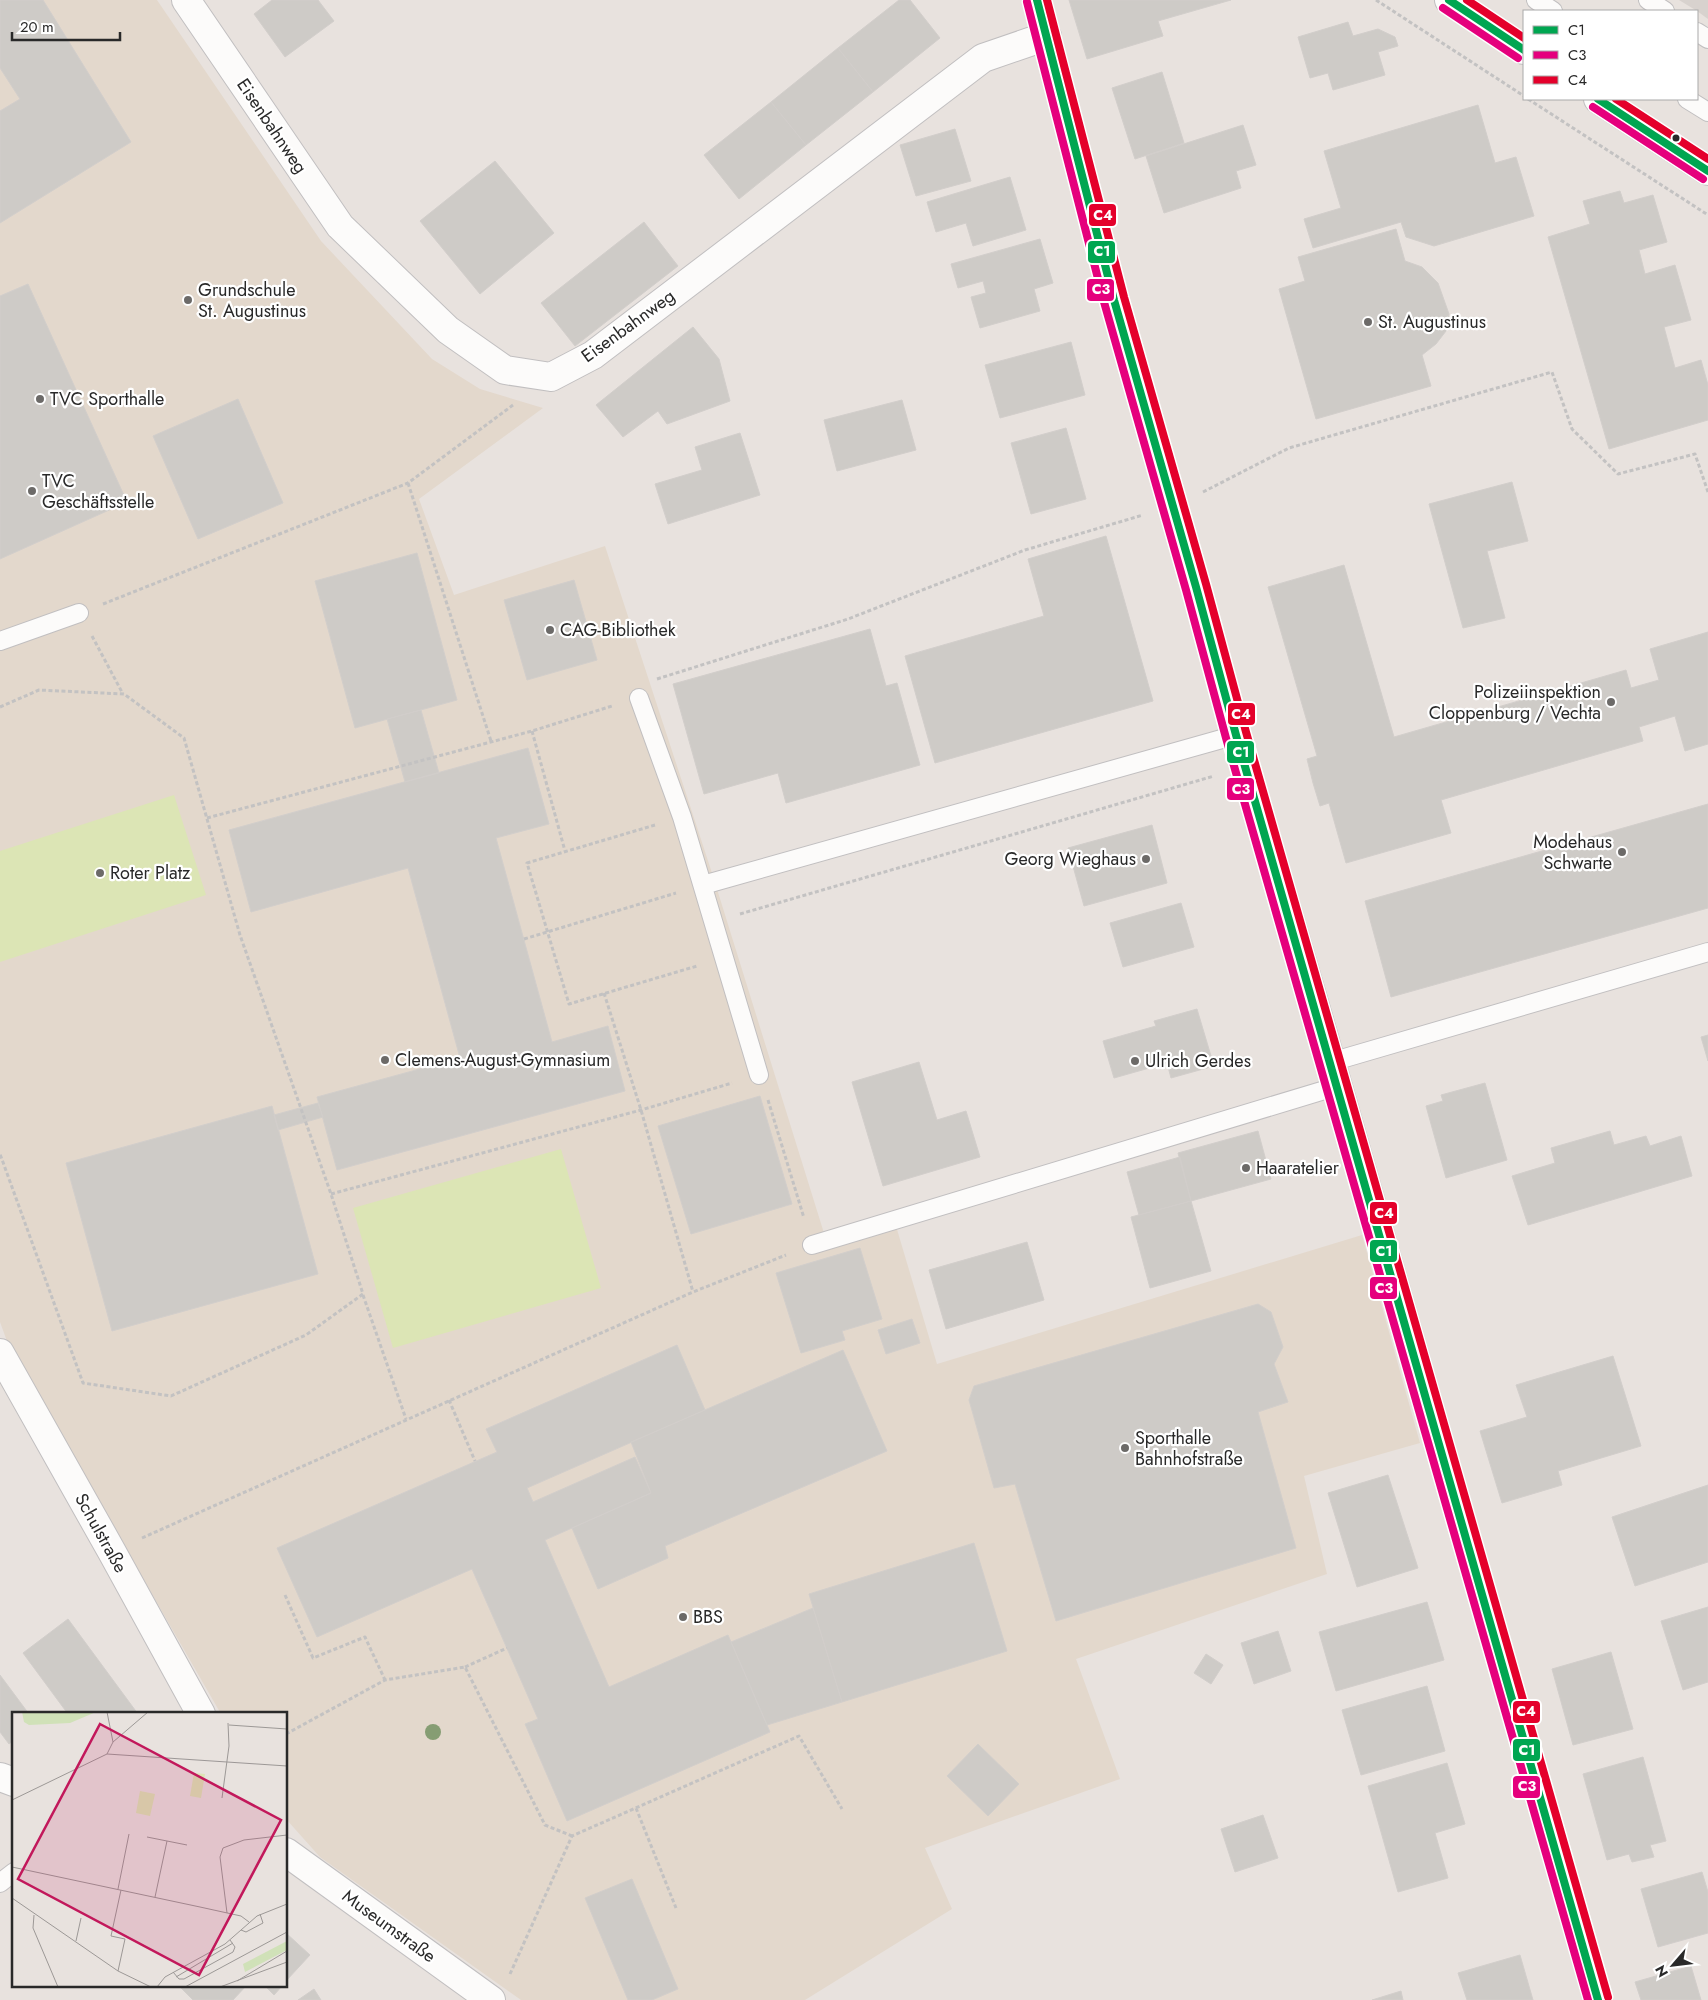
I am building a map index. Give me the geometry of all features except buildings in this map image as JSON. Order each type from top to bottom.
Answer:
[{"type":"street","name":"Eisenbahnweg","points":[[186,0],[340,226],[455,335],[505,370],[551,377],[593,355],[983,58],[1047,36]]},
{"type":"street","points":[[1037,0],[1114,300],[1236,736],[1598,2000]]},
{"type":"street","points":[[1449,0],[1523,49]]},
{"type":"street","points":[[1600,100],[1708,171]]},
{"type":"street","name":"Schulstraße","points":[[0,1354],[200,1712]]},
{"type":"street","points":[[0,1777],[12,1781]]},
{"type":"street","name":"Museumstraße","points":[[288,1853],[499,1991]]},
{"type":"lane","points":[[1536,0],[1551,10]]},
{"type":"lane","points":[[1648,0],[1663,10]]},
{"type":"lane","points":[[1689,100],[1708,112]]},
{"type":"lane","points":[[0,641],[79,613]]},
{"type":"lane","points":[[640,698],[682,817],[759,1075]]},
{"type":"lane","points":[[703,885],[1236,736]]},
{"type":"lane","points":[[812,1245],[1708,952]]},
{"type":"lane","points":[[0,1883],[12,1874]]},
{"type":"path","points":[[1376,0],[1523,95]]},
{"type":"path","points":[[1530,100],[1708,215]]},
{"type":"path","points":[[207,818],[532,731],[640,698],[659,678],[848,619],[1025,550],[1173,507],[1289,448],[1552,372],[1572,429],[1618,474],[1694,454],[1708,492]]},
{"type":"path","points":[[406,1419],[331,1194],[240,935],[184,738],[124,694],[79,613],[408,483],[551,377]]},
{"type":"path","points":[[408,483],[491,741]]},
{"type":"path","points":[[0,707],[39,690],[124,694]]},
{"type":"path","points":[[532,731],[565,851]]},
{"type":"path","points":[[714,922],[1245,767]]},
{"type":"path","points":[[682,817],[527,863],[569,1004],[723,958]]},
{"type":"path","points":[[524,939],[703,885]]},
{"type":"path","points":[[604,993],[641,1110],[693,1292]]},
{"type":"path","points":[[331,1194],[641,1110],[759,1075],[804,1219]]},
{"type":"path","points":[[0,1154],[83,1383],[171,1396],[306,1335],[363,1294]]},
{"type":"path","points":[[112,1552],[693,1292],[812,1245]]},
{"type":"path","points":[[449,1400],[475,1461]]},
{"type":"path","points":[[285,1595],[313,1658],[365,1638],[386,1680]]},
{"type":"path","points":[[288,1733],[386,1680],[465,1667],[507,1648]]},
{"type":"path","points":[[465,1667],[545,1825],[572,1836]]},
{"type":"path","points":[[499,1991],[572,1836],[799,1736],[842,1809]]},
{"type":"path","points":[[636,1808],[676,1908]]},
{"type":"shaded area","points":[[0,0],[157,0],[321,241],[432,359],[480,389],[543,408],[419,499],[454,595],[605,546],[712,873],[828,1246],[896,1226],[937,1364],[1362,1235],[1420,1443],[1304,1476],[1327,1574],[1076,1659],[1120,1779],[925,1848],[952,1909],[805,2000],[521,2000],[320,1857],[288,1821],[288,1712],[220,1712],[8,1344],[0,1322]]},
{"type":"shaded area","points":[[1679,0],[1708,0],[1708,19],[1698,10]]},
{"type":"green space","name":"Roter Platz","points":[[174,795],[206,895],[0,962],[0,851]]},
{"type":"green space","points":[[561,1149],[601,1288],[393,1348],[353,1208]]},
{"type":"transit line","name":"C1","points":[[1037,0],[1114,300],[1236,735],[1598,2000]]},
{"type":"transit line","name":"C4","points":[[1047,0],[1124,297],[1246,732],[1608,1997]]},
{"type":"transit line","name":"C1","points":[[1449,0],[1523,49]]},
{"type":"transit line","name":"C4","points":[[1467,0],[1523,37]]},
{"type":"transit line","name":"C3","points":[[1027,2],[1104,302],[1226,738],[1588,2000]]},
{"type":"transit line","name":"C3","points":[[1443,8],[1518,58]]},
{"type":"transit line","name":"C1","points":[[1600,100],[1708,171]]},
{"type":"transit line","name":"C4","points":[[1618,100],[1708,159]]},
{"type":"transit line","name":"C3","points":[[1593,107],[1703,179]]},
{"type":"place","name":"Grundschule St. Augustinus","points":[[188,300]]},
{"type":"place","name":"St. Augustinus","points":[[1368,322]]},
{"type":"place","name":"TVC Sporthalle","points":[[40,399]]},
{"type":"place","name":"TVC Geschäftsstelle","points":[[32,491]]},
{"type":"place","name":"CAG-Bibliothek","points":[[550,630]]},
{"type":"place","name":"Polizeiinspektion Cloppenburg / Vechta","points":[[1611,702]]},
{"type":"place","name":"Modehaus Schwarte","points":[[1622,852]]},
{"type":"place","name":"Georg Wieghaus","points":[[1146,859]]},
{"type":"place","name":"Roter Platz","points":[[100,873]]},
{"type":"place","name":"Clemens-August-Gymnasium","points":[[385,1060]]},
{"type":"place","name":"Ulrich Gerdes","points":[[1135,1061]]},
{"type":"place","name":"Haaratelier","points":[[1246,1168]]},
{"type":"place","name":"Sporthalle Bahnhofstraße","points":[[1125,1448]]},
{"type":"place","name":"BBS","points":[[683,1617]]}]
